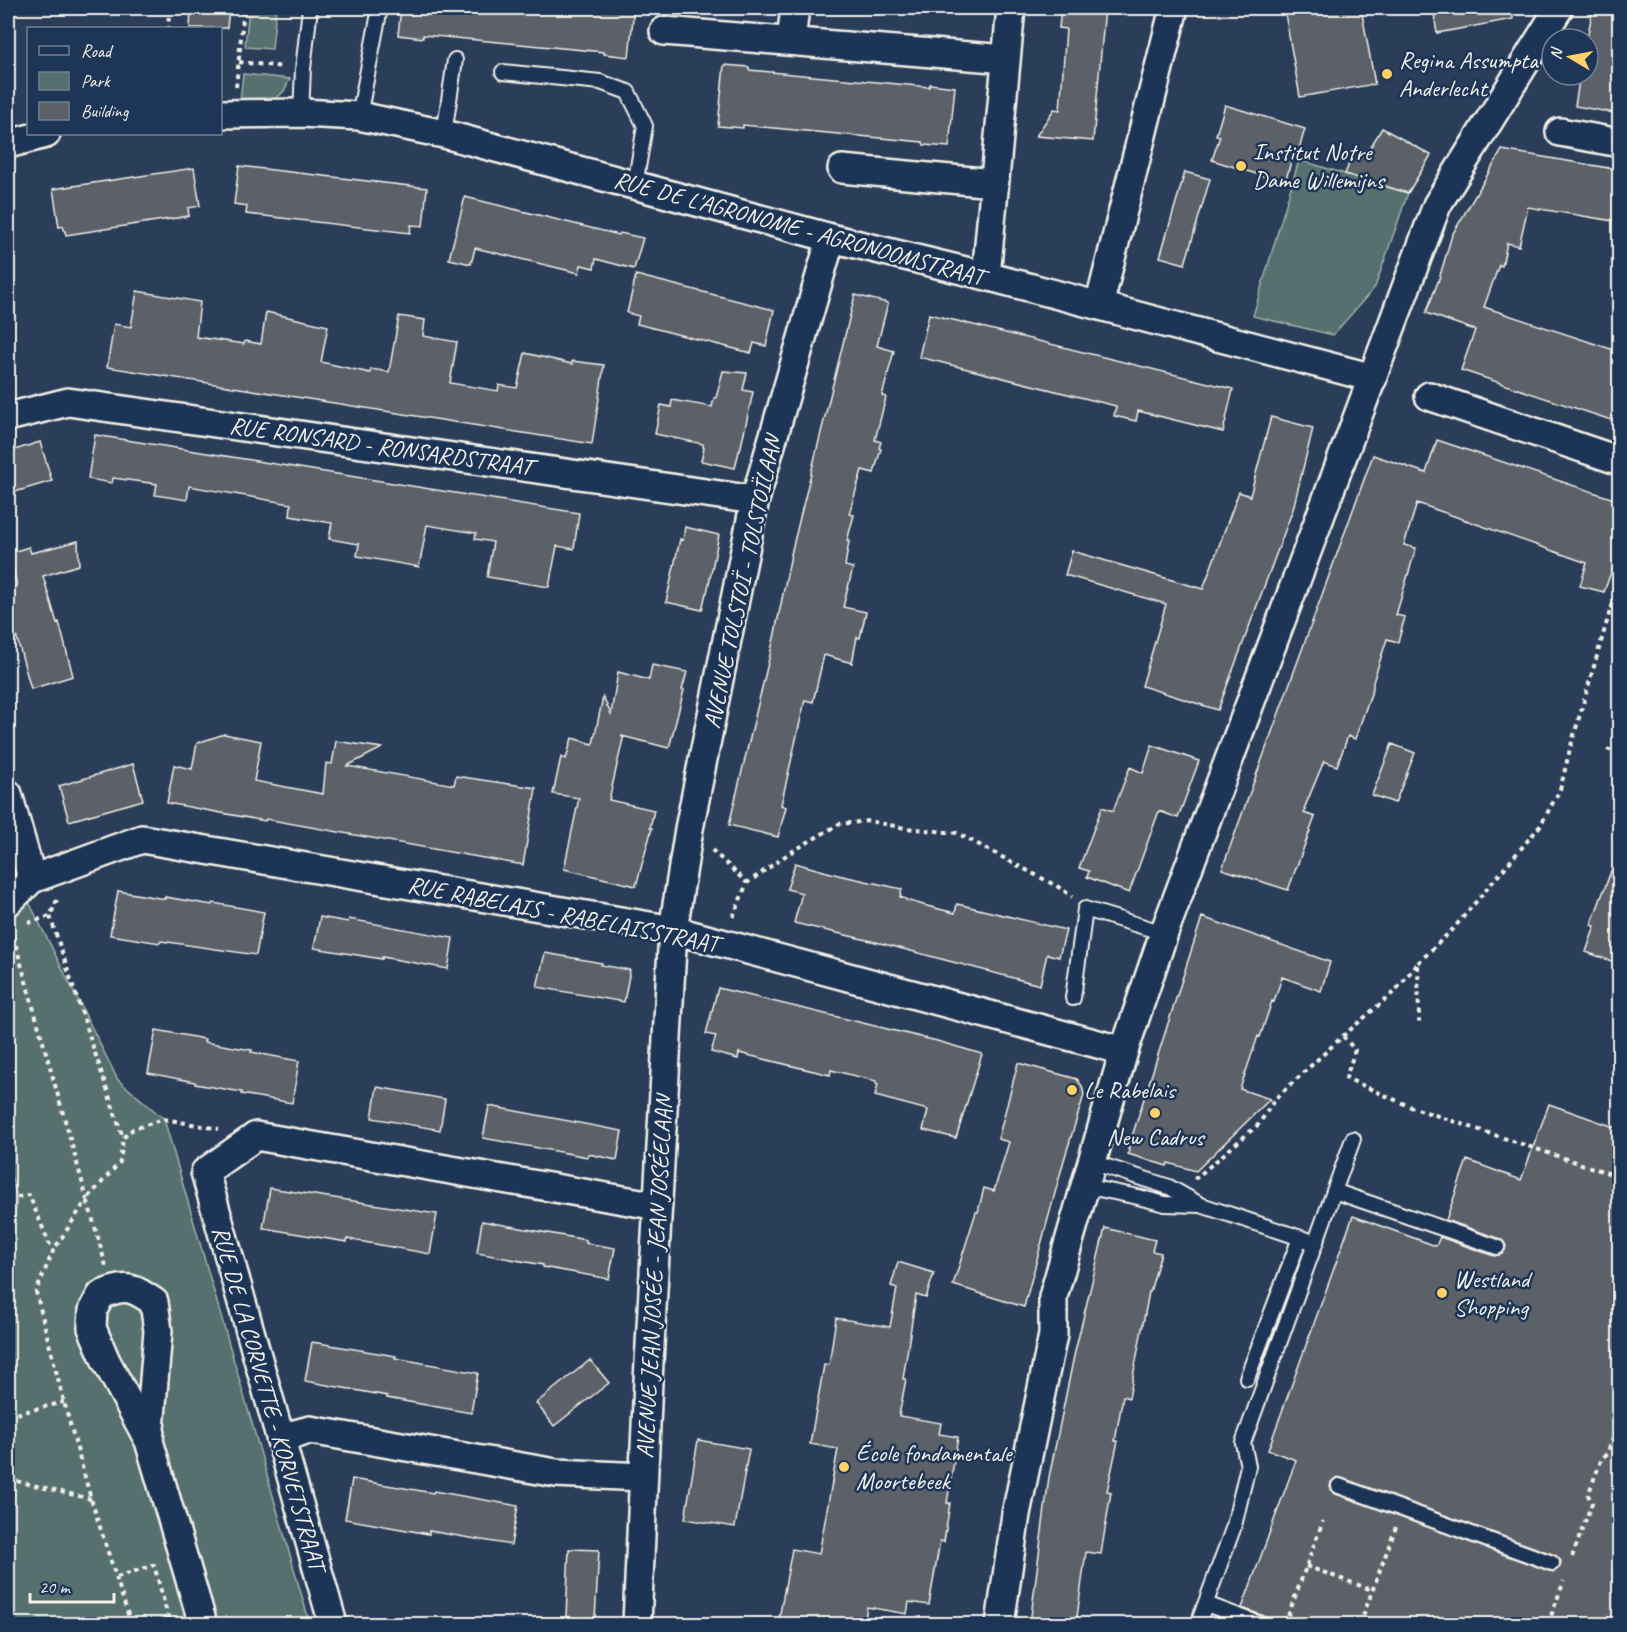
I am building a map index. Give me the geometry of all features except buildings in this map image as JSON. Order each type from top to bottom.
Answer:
[{"type":"street","points":[[791,41],[795,8]]},
{"type":"street","points":[[986,276],[1011,8]]},
{"type":"street","points":[[1099,306],[1174,8]]},
{"type":"street","points":[[1000,1624],[1016,1514],[1053,1335],[1053,1297],[1124,1051],[1164,933],[1437,205],[1559,8]]},
{"type":"street","points":[[664,31],[1006,59]]},
{"type":"street","name":"RUE DE L'AGRONOME - AGRONOOMSTRAAT","points":[[227,114],[359,116],[444,134],[831,238],[986,276],[1373,378]]},
{"type":"street","points":[[1560,132],[1620,143]]},
{"type":"street","points":[[8,144],[42,135]]},
{"type":"street","points":[[842,170],[994,183]]},
{"type":"street","name":"AVENUE TOLSTOÏ - TOLSTOÏLAAN","points":[[674,930],[689,829],[755,500],[831,238]]},
{"type":"street","points":[[1429,396],[1620,462]]},
{"type":"street","name":"RUE RONSARD - RONSARDSTRAAT","points":[[8,417],[68,402],[755,500]]},
{"type":"street","points":[[8,794],[32,879]]},
{"type":"street","name":"RUE RABELAIS - RABELAISSTRAAT","points":[[8,912],[32,879],[142,839],[674,930],[1124,1051]]},
{"type":"street","name":"AVENUE JEAN JOSÉE - JEAN JOSÉELAAN","points":[[637,1624],[643,1477],[674,930]]},
{"type":"street","points":[[256,1136],[658,1206]]},
{"type":"street","name":"RUE DE LA CORVETTE - KORVETSTRAAT","points":[[256,1136],[205,1172],[333,1624]]},
{"type":"street","points":[[149,1441],[158,1331],[154,1302],[136,1290],[122,1288],[112,1290],[101,1295],[97,1302],[93,1310],[92,1328],[106,1361],[149,1441],[203,1624]]},
{"type":"street","points":[[280,1438],[310,1430],[556,1473],[643,1477]]},
{"type":"lane","points":[[301,114],[303,69],[310,8]]},
{"type":"lane","points":[[359,116],[380,8]]},
{"type":"lane","points":[[444,134],[455,60]]},
{"type":"lane","points":[[503,72],[600,82],[628,92],[645,126],[635,185]]},
{"type":"lane","points":[[1072,998],[1085,909],[1164,933]]},
{"type":"lane","points":[[1198,1624],[1234,1526],[1248,1466],[1243,1443],[1353,1139]]},
{"type":"lane","points":[[1088,1174],[1138,1197],[1164,1204],[1201,1205]]},
{"type":"lane","points":[[1088,1174],[1169,1187],[1201,1205],[1316,1243]]},
{"type":"lane","points":[[1334,1191],[1497,1247]]},
{"type":"lane","points":[[1247,1378],[1300,1238]]},
{"type":"lane","points":[[1340,1486],[1552,1563]]},
{"type":"lane","points":[[1206,1604],[1260,1624]]},
{"type":"path","points":[[168,8],[169,27]]},
{"type":"path","points":[[227,114],[239,62],[244,8]]},
{"type":"path","points":[[239,62],[303,69]]},
{"type":"path","points":[[1185,1174],[1196,1178],[1259,1124],[1275,1099],[1395,991],[1418,963],[1453,929],[1540,826],[1560,790],[1569,749],[1610,611],[1617,595],[1620,595]]},
{"type":"path","points":[[1607,749],[1620,754]]},
{"type":"path","points":[[723,943],[747,883],[788,854],[839,824],[869,821],[905,828],[957,833],[1062,889],[1085,909]]},
{"type":"path","points":[[689,829],[747,883]]},
{"type":"path","points":[[8,912],[112,1290]]},
{"type":"path","points":[[50,916],[123,1138],[120,1162],[87,1199],[53,1251],[36,1292],[91,1500],[130,1624]]},
{"type":"path","points":[[1418,963],[1419,1022]]},
{"type":"path","points":[[1343,1036],[1355,1050],[1346,1078],[1411,1107],[1620,1177]]},
{"type":"path","points":[[123,1138],[134,1129],[164,1119],[256,1136]]},
{"type":"path","points":[[8,1199],[29,1195],[53,1251]]},
{"type":"path","points":[[8,1416],[64,1402]]},
{"type":"path","points":[[1572,1558],[1593,1503],[1588,1495],[1620,1420]]},
{"type":"path","points":[[8,1479],[91,1500]]},
{"type":"path","points":[[1285,1624],[1323,1521]]},
{"type":"path","points":[[1360,1624],[1396,1525]]},
{"type":"path","points":[[117,1577],[154,1565],[170,1624]]},
{"type":"path","points":[[1306,1566],[1372,1590]]},
{"type":"path","points":[[1548,1624],[1564,1581]]},
{"type":"green space","points":[[249,8],[276,8],[272,49],[245,47]]},
{"type":"green space","points":[[243,74],[290,79],[284,91],[271,103],[240,101]]},
{"type":"green space","points":[[1299,160],[1408,193],[1375,287],[1333,335],[1253,316]]},
{"type":"green space","points":[[8,826],[30,904],[118,1080],[164,1119],[310,1624],[8,1624],[8,1279],[17,1197],[8,1164]]},
{"type":"place","name":"Regina Assumpta Anderlecht","points":[[1387,74]]},
{"type":"place","name":"Institut Notre Dame Willemijns","points":[[1241,166]]},
{"type":"place","name":"Le Rabelais","points":[[1072,1090]]},
{"type":"place","name":"New Cadrus","points":[[1155,1113]]},
{"type":"place","name":"Westland Shopping","points":[[1442,1293]]},
{"type":"place","name":"École fondamentale Moortebeek","points":[[844,1467]]}]
